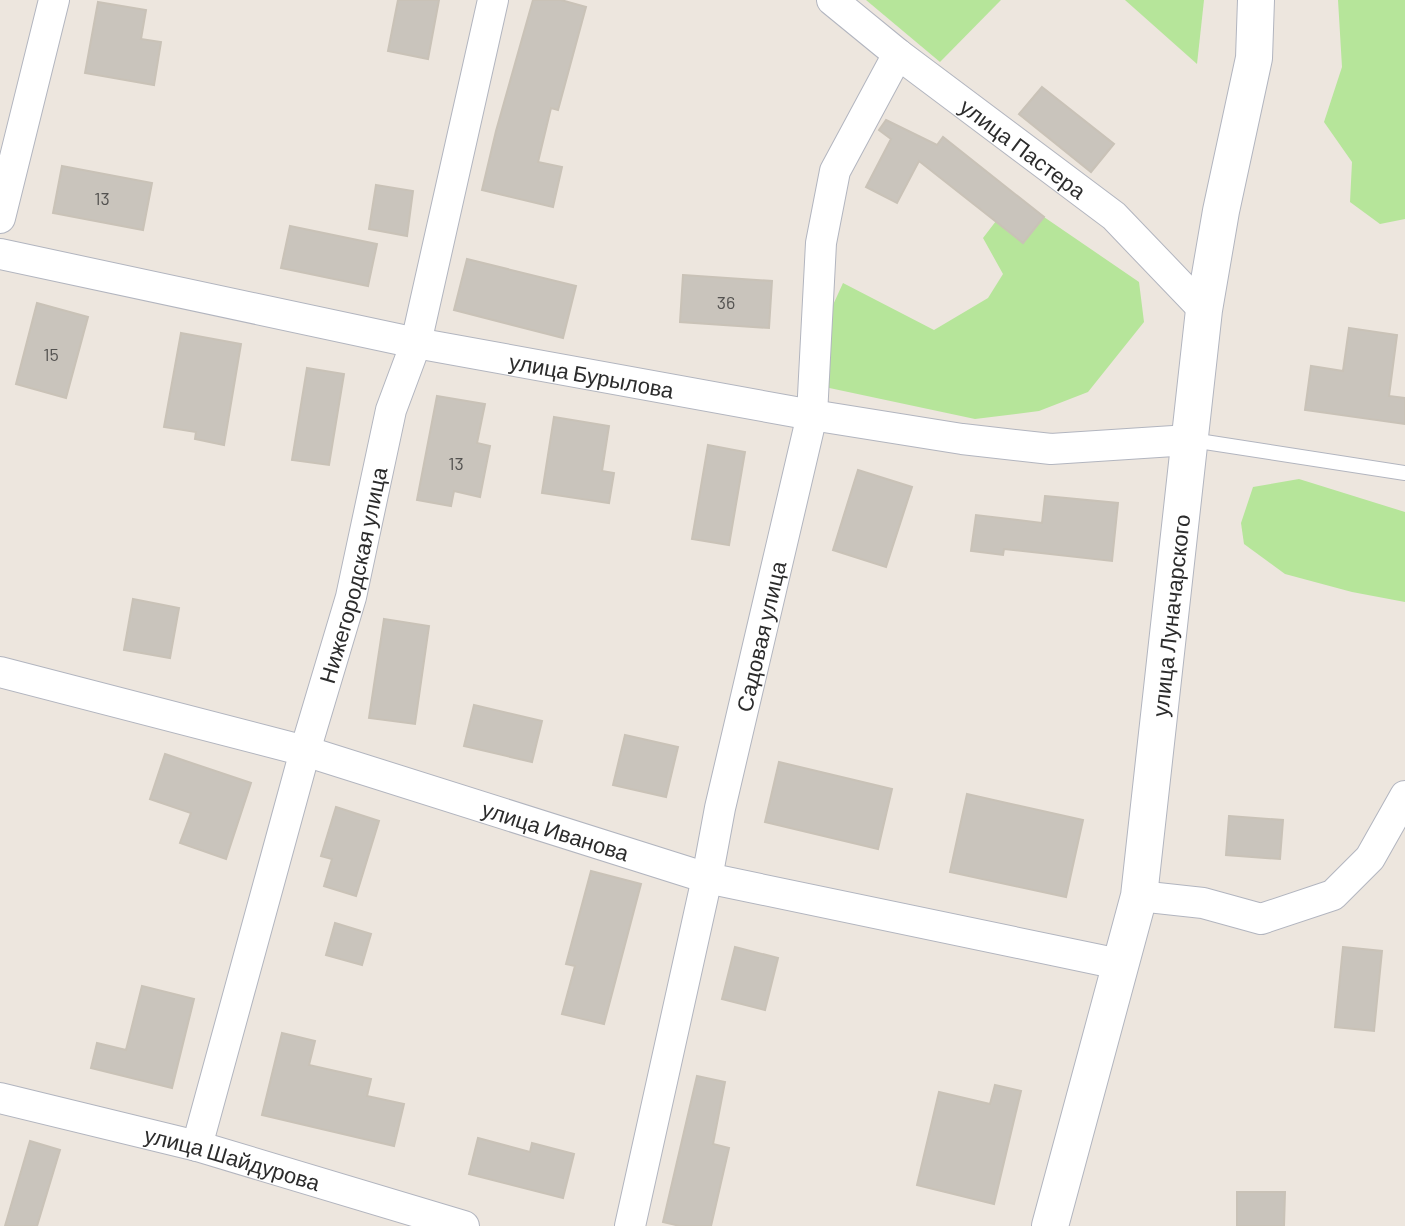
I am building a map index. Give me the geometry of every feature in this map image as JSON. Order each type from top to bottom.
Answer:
[{"type":"street","points":[[0,218],[54,0]]},
{"type":"street","name":"Нижегородская улица","points":[[197,1146],[305,751],[351,597],[391,410],[416,343],[493,0]]},
{"type":"street","name":"улица Пастера","points":[[832,0],[898,54],[1114,216],[1204,310]]},
{"type":"street","name":"улица Луначарского","points":[[1050,1226],[1139,896],[1204,310],[1221,211],[1254,58],[1256,0]]},
{"type":"street","name":"Садовая улица","points":[[630,1226],[720,808],[812,415],[821,243],[835,171],[898,54]]},
{"type":"street","name":"улица Бурылова","points":[[0,254],[416,343],[962,439],[1051,449],[1189,440]]},
{"type":"street","name":"улица Иванова","points":[[0,672],[305,751],[707,878],[1119,964]]},
{"type":"street","points":[[1139,896],[1203,903],[1261,919],[1333,895],[1370,858],[1405,796]]},
{"type":"street","name":"улица Шайдурова","points":[[0,1098],[197,1146],[464,1226]]},
{"type":"lane","points":[[1189,440],[1405,473]]},
{"type":"green space","points":[[866,0],[1001,0],[940,62]]},
{"type":"green space","points":[[1125,0],[1204,0],[1197,64]]},
{"type":"green space","points":[[1338,0],[1405,0],[1405,219],[1380,224],[1350,202],[1352,162],[1324,122],[1342,67]]},
{"type":"green space","points":[[1044,217],[1139,282],[1144,322],[1088,392],[1039,411],[975,419],[820,386],[817,340],[843,283],[934,330],[988,298],[1003,274],[983,238],[996,221],[1023,243]]},
{"type":"green space","points":[[1299,479],[1405,512],[1405,602],[1285,574],[1244,544],[1241,523],[1253,487]]},
{"type":"building","points":[[398,0],[439,0],[428,59],[388,51]]},
{"type":"building","points":[[533,0],[561,0],[586,7],[558,110],[551,108],[538,162],[562,167],[553,207],[482,190]]},
{"type":"building","points":[[98,2],[146,10],[141,39],[161,42],[154,85],[85,73]]},
{"type":"building","points":[[1042,87],[1114,144],[1091,172],[1019,114]]},
{"type":"building","points":[[886,120],[937,145],[943,137],[1044,217],[1023,243],[919,161],[897,203],[866,187],[891,139],[879,130]]},
{"type":"building","points":[[62,166],[152,183],[143,230],[53,213]]},
{"type":"building","points":[[376,185],[413,191],[407,236],[369,229]]},
{"type":"building","points":[[290,226],[377,244],[368,286],[281,268]]},
{"type":"building","points":[[467,259],[576,286],[563,338],[454,310]]},
{"type":"building","points":[[683,275],[772,281],[769,328],[680,322]]},
{"type":"building","points":[[37,303],[88,317],[66,398],[16,384]]},
{"type":"building","points":[[1349,328],[1397,335],[1389,396],[1405,398],[1405,424],[1305,410],[1311,366],[1343,371]]},
{"type":"building","points":[[181,333],[241,344],[224,445],[195,439],[196,432],[164,427]]},
{"type":"building","points":[[307,368],[344,374],[329,465],[292,460]]},
{"type":"building","points":[[437,396],[485,404],[477,443],[490,446],[480,497],[454,491],[451,506],[417,500]]},
{"type":"building","points":[[554,417],[609,426],[602,471],[614,473],[609,503],[542,493]]},
{"type":"building","points":[[708,445],[745,452],[729,545],[692,539]]},
{"type":"building","points":[[858,470],[912,487],[886,567],[833,550]]},
{"type":"building","points":[[1045,496],[1118,503],[1112,561],[1004,549],[1003,555],[971,551],[976,515],[1042,523]]},
{"type":"building","points":[[133,599],[179,608],[170,658],[124,650]]},
{"type":"building","points":[[384,619],[429,626],[415,724],[369,718]]},
{"type":"building","points":[[474,705],[542,721],[532,762],[464,746]]},
{"type":"building","points":[[625,735],[678,747],[666,797],[613,785]]},
{"type":"building","points":[[165,754],[251,783],[226,859],[180,843],[191,813],[150,799]]},
{"type":"building","points":[[779,762],[892,789],[878,849],[765,822]]},
{"type":"building","points":[[967,794],[1083,820],[1066,897],[950,872]]},
{"type":"building","points":[[336,807],[379,821],[356,896],[324,886],[332,859],[321,856]]},
{"type":"building","points":[[1229,816],[1283,820],[1280,859],[1226,855]]},
{"type":"building","points":[[591,871],[641,884],[604,1024],[562,1014],[575,966],[566,964]]},
{"type":"building","points":[[335,923],[371,934],[362,965],[326,955]]},
{"type":"building","points":[[735,947],[778,958],[765,1010],[722,999]]},
{"type":"building","points":[[1343,947],[1382,951],[1374,1031],[1335,1027]]},
{"type":"building","points":[[142,986],[194,999],[172,1088],[91,1068],[97,1043],[126,1050]]},
{"type":"building","points":[[282,1033],[315,1041],[309,1065],[371,1079],[367,1096],[404,1104],[394,1146],[262,1115]]},
{"type":"building","points":[[697,1076],[725,1082],[713,1144],[729,1148],[711,1226],[680,1226],[663,1222]]},
{"type":"building","points":[[995,1085],[1021,1091],[994,1204],[917,1185],[939,1092],[990,1104]]},
{"type":"building","points":[[478,1138],[530,1152],[532,1143],[574,1154],[563,1198],[469,1174]]},
{"type":"building","points":[[30,1141],[60,1150],[37,1226],[5,1226]]},
{"type":"building","points":[[1237,1192],[1285,1192],[1284,1226],[1237,1226]]}]
